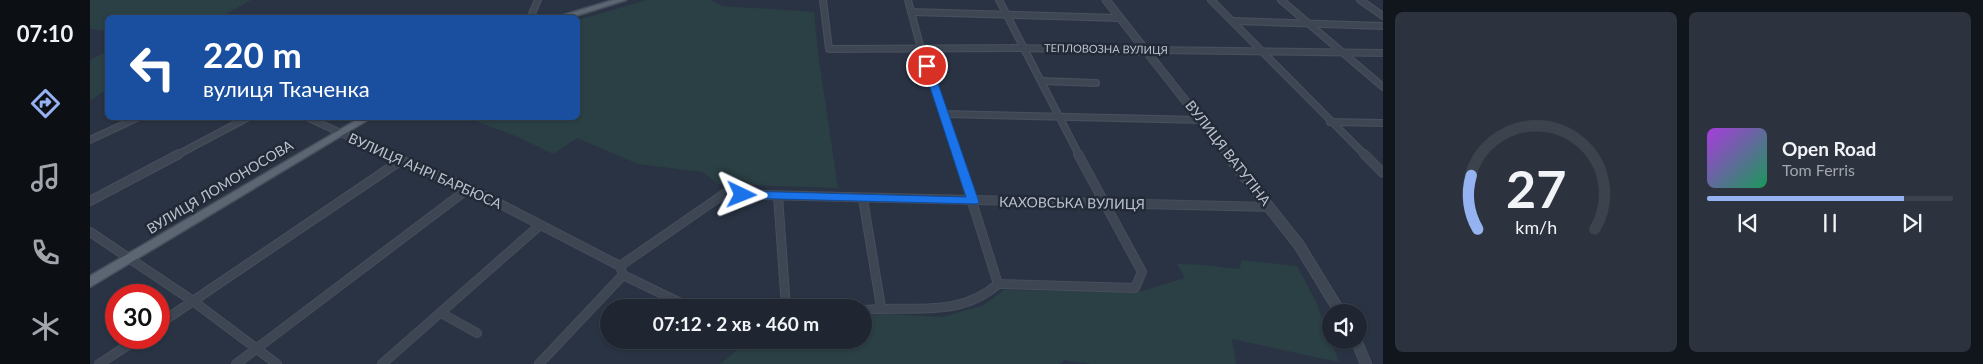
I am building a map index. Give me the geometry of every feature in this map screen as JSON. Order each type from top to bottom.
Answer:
[{"type":"main road","points":[[569,15],[622,0]]},
{"type":"main road","name":"ВУЛИЦЯ ЛОМОНОСОВА","points":[[90,282],[362,120]]},
{"type":"street","points":[[531,15],[538,0]]},
{"type":"street","name":"ТЕПЛОВОЗНА ВУЛИЦЯ","points":[[823,0],[829,49],[1024,48],[1145,52],[1383,53]]},
{"type":"street","points":[[908,0],[998,284]]},
{"type":"street","points":[[998,284],[1135,288],[1142,272],[1103,202],[999,0]]},
{"type":"street","name":"ВУЛИЦЯ ВАТУТІНА","points":[[1106,0],[1145,52],[1202,120],[1299,245],[1335,304]]},
{"type":"street","points":[[1211,0],[1264,51],[1330,122],[1383,173]]},
{"type":"street","points":[[1281,0],[1383,88]]},
{"type":"street","points":[[1360,0],[1383,16]]},
{"type":"street","points":[[911,12],[1119,18]]},
{"type":"street","points":[[1233,21],[1383,26]]},
{"type":"street","points":[[1042,81],[1096,82]]},
{"type":"street","points":[[945,114],[1202,120]]},
{"type":"street","points":[[90,140],[132,120]]},
{"type":"street","points":[[90,201],[243,120]]},
{"type":"street","name":"ВУЛИЦЯ АНРІ БАРБЮСА","points":[[313,120],[400,161],[469,188],[620,266]]},
{"type":"street","points":[[1330,122],[1383,123]]},
{"type":"street","points":[[170,317],[400,161]]},
{"type":"street","points":[[236,364],[469,188]]},
{"type":"street","name":"КАХОВСЬКА ВУЛИЦЯ","points":[[620,266],[724,194],[973,202],[1103,202],[1270,207]]},
{"type":"street","points":[[778,196],[785,299]]},
{"type":"street","points":[[863,199],[881,307]]},
{"type":"street","points":[[382,364],[540,225]]},
{"type":"street","points":[[90,232],[193,302],[277,364]]},
{"type":"street","points":[[620,266],[623,275],[670,299]]},
{"type":"street","points":[[540,364],[623,275]]},
{"type":"street","points":[[872,309],[881,307],[940,309],[990,294],[998,284]]},
{"type":"street","points":[[441,313],[477,333]]},
{"type":"street","points":[[99,364],[122,349]]},
{"type":"street","points":[[1360,349],[1366,364]]},
{"type":"green space","points":[[90,0],[251,0],[225,15],[105,15],[105,31],[90,29]]},
{"type":"green space","points":[[647,0],[710,0],[723,6],[814,12],[818,54],[838,188],[718,184],[703,172],[638,164],[577,138],[553,154],[518,137],[473,120],[580,120],[580,19]]},
{"type":"green space","points":[[105,52],[105,90],[90,101],[90,60]]},
{"type":"green space","points":[[1241,260],[1297,266],[1322,318],[1322,349],[1334,349],[1339,362],[1232,339],[1236,364],[1091,364],[1064,360],[1060,364],[720,364],[739,349],[872,349],[872,315],[887,314],[943,317],[984,305],[1004,290],[1139,292],[1185,278],[1177,264],[1240,269]]},
{"type":"route","points":[[742,195],[973,202],[945,114],[927,66]]}]
